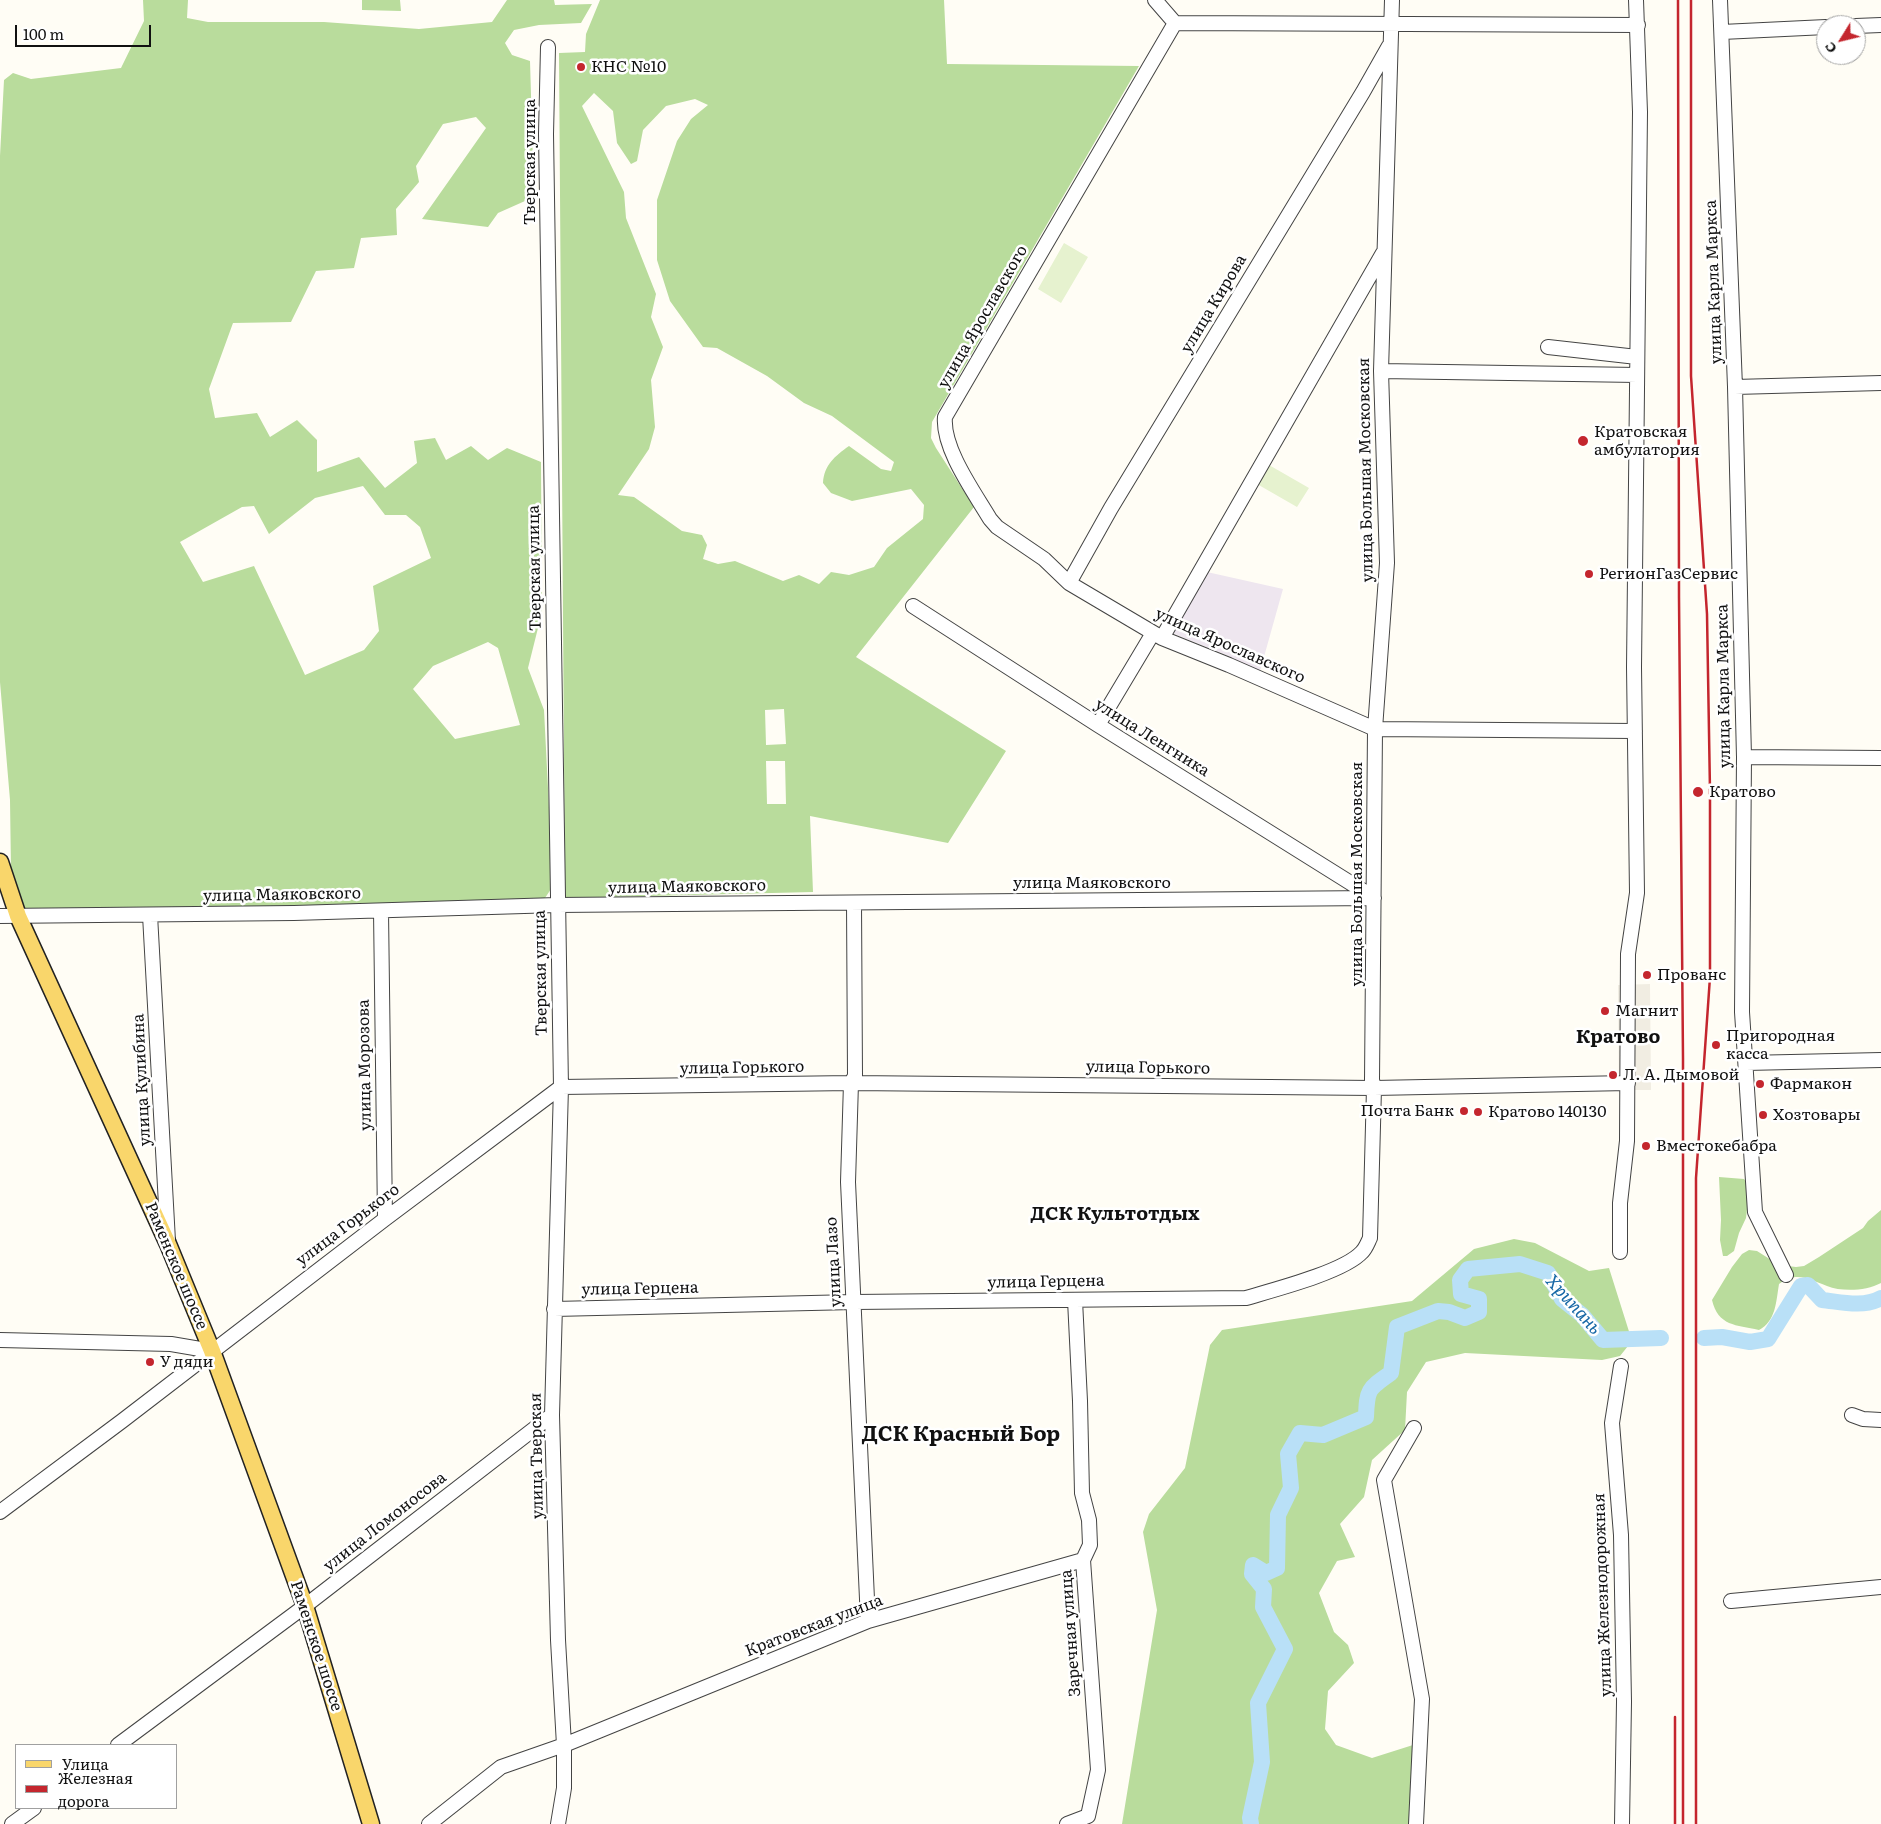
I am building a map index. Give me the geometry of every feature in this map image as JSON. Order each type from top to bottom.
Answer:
[{"type":"main road","name":"Раменское шоссе","points":[[0,862],[18,916],[168,1244],[212,1351],[305,1606],[371,1824]]},
{"type":"street","points":[[1155,0],[1175,23],[1638,25]]},
{"type":"street","name":"улица Большая Московская","points":[[1374,1088],[1372,1080],[1375,729],[1387,562],[1381,370],[1392,0]]},
{"type":"street","points":[[1620,1252],[1620,1203],[1627,1141],[1628,954],[1637,892],[1635,731],[1640,112],[1636,0]]},
{"type":"street","name":"улица Карла Маркса","points":[[1720,0],[1735,387],[1744,757],[1742,1012],[1755,1212],[1786,1275]]},
{"type":"street","name":"улица Ярославского","points":[[1175,23],[945,417],[946,436],[951,450],[990,519],[997,527],[1044,559],[1069,583],[1157,636],[1375,729],[1635,731]]},
{"type":"street","points":[[1866,26],[1881,25]]},
{"type":"street","points":[[1722,32],[1816,28]]},
{"type":"street","name":"улица Кирова","points":[[1069,583],[1116,500],[1390,44]]},
{"type":"street","name":"Тверская улица","points":[[548,47],[546,134],[561,1087]]},
{"type":"street","points":[[1098,725],[1157,636],[1385,250]]},
{"type":"street","points":[[1548,347],[1638,357]]},
{"type":"street","points":[[1381,370],[1637,374]]},
{"type":"street","points":[[1735,387],[1881,383]]},
{"type":"street","name":"улица Ленгника","points":[[913,606],[1098,725],[1374,898]]},
{"type":"street","points":[[1744,757],[1881,758]]},
{"type":"street","name":"улица Маяковского","points":[[0,916],[294,914],[557,905],[1374,898]]},
{"type":"street","name":"улица Лазо","points":[[854,903],[855,1076],[851,1083],[848,1182],[868,1621]]},
{"type":"street","name":"улица Морозова","points":[[381,911],[385,1218]]},
{"type":"street","name":"улица Кулибина","points":[[150,915],[168,1244]]},
{"type":"street","points":[[1746,1063],[1881,1060]]},
{"type":"street","name":"улица Горького","points":[[0,1512],[122,1421],[385,1218],[561,1087],[851,1083],[1374,1088],[1628,1083]]},
{"type":"street","name":"улица Тверская","points":[[558,1824],[564,1788],[564,1745],[558,1640],[552,1415],[561,1087]]},
{"type":"street","name":"улица Герцена","points":[[554,1309],[854,1302],[1246,1298],[1307,1279],[1345,1264],[1362,1252],[1370,1238],[1374,1088]]},
{"type":"street","name":"Заречная улица","points":[[1067,1824],[1088,1816],[1098,1770],[1083,1560],[1090,1545],[1090,1537],[1089,1520],[1082,1493],[1075,1300]]},
{"type":"street","points":[[0,1340],[171,1344],[212,1351]]},
{"type":"street","name":"улица Железнодорожная","points":[[1621,1366],[1612,1423],[1621,1545],[1624,1702],[1622,1824]]},
{"type":"street","name":"улица Ломоносова","points":[[119,1744],[305,1606],[552,1415]]},
{"type":"street","points":[[1852,1415],[1863,1419],[1881,1420]]},
{"type":"street","points":[[1414,1428],[1384,1480],[1422,1699],[1416,1824]]},
{"type":"street","name":"Кратовская улица","points":[[429,1824],[501,1767],[564,1745],[868,1621],[1083,1560]]},
{"type":"street","points":[[1731,1601],[1881,1587]]},
{"type":"street","points":[[12,1824],[33,1809]]},
{"type":"shaded area","points":[[1207,572],[1283,589],[1260,671],[1172,633]]},
{"type":"shaded area","points":[[1650,984],[1651,1090],[1619,1090],[1618,985]]},
{"type":"green space","points":[[143,0],[188,0],[187,18],[208,22],[324,22],[419,29],[492,22],[507,0],[554,0],[555,5],[592,4],[581,23],[539,25],[514,30],[505,43],[512,55],[530,61],[534,197],[498,213],[488,227],[422,219],[486,128],[476,117],[443,124],[416,166],[419,182],[396,209],[397,235],[361,238],[354,268],[316,271],[291,322],[233,323],[209,389],[215,418],[257,413],[270,437],[297,420],[317,440],[317,472],[359,457],[385,488],[417,463],[414,441],[435,438],[446,460],[471,446],[488,460],[507,448],[541,462],[542,612],[528,668],[544,710],[553,886],[543,901],[21,911],[11,871],[10,800],[0,682],[0,156],[4,80],[13,73],[31,79],[121,68],[144,21]],"holes":[[[363,486],[385,515],[406,515],[420,527],[431,558],[373,586],[379,631],[364,650],[305,675],[254,566],[203,582],[180,542],[242,507],[254,506],[269,534],[315,498]],[[488,642],[498,648],[520,725],[455,739],[413,689],[433,666]]]},
{"type":"green space","points":[[362,0],[400,0],[401,11],[362,10]]},
{"type":"green space","points":[[600,0],[944,0],[947,64],[1139,66],[932,422],[931,438],[974,507],[856,657],[1006,751],[948,843],[810,816],[813,892],[565,898],[559,53],[585,52],[586,34]],"holes":[[[594,93],[613,111],[617,143],[631,164],[637,161],[643,130],[666,106],[695,99],[708,105],[691,119],[677,141],[657,200],[657,260],[670,301],[703,347],[717,348],[767,376],[804,403],[832,416],[894,462],[891,471],[881,469],[849,446],[831,462],[824,477],[823,483],[831,493],[852,501],[911,489],[924,505],[923,519],[887,548],[874,567],[849,575],[831,572],[819,584],[799,575],[783,581],[735,561],[718,564],[703,559],[707,545],[702,535],[682,531],[634,497],[618,495],[649,449],[655,427],[651,380],[663,347],[651,317],[656,294],[626,218],[624,192],[582,106]],[[784,709],[786,744],[766,745],[765,710]],[[766,761],[785,761],[786,804],[767,804]]]},
{"type":"green space","points":[[1064,243],[1088,257],[1061,303],[1038,289]]},
{"type":"green space","points":[[1269,465],[1309,488],[1297,507],[1257,484]]},
{"type":"green space","points":[[1719,1177],[1744,1179],[1747,1183],[1748,1201],[1746,1218],[1734,1251],[1727,1256],[1723,1256],[1720,1240]]},
{"type":"green space","points":[[1881,1210],[1881,1283],[1868,1288],[1847,1290],[1833,1288],[1797,1277],[1785,1280],[1779,1284],[1776,1304],[1769,1322],[1759,1330],[1729,1323],[1723,1320],[1715,1309],[1712,1300],[1742,1254],[1749,1250],[1757,1251],[1779,1265],[1804,1266],[1863,1228]]},
{"type":"green space","points":[[1514,1239],[1535,1243],[1589,1271],[1609,1268],[1632,1341],[1620,1356],[1602,1360],[1465,1353],[1426,1362],[1407,1392],[1405,1430],[1372,1460],[1364,1497],[1340,1524],[1355,1557],[1337,1561],[1319,1593],[1334,1632],[1348,1645],[1354,1663],[1328,1691],[1325,1729],[1336,1745],[1372,1758],[1413,1745],[1409,1824],[1122,1824],[1157,1610],[1143,1532],[1149,1514],[1185,1468],[1210,1345],[1222,1330],[1412,1301],[1474,1249]]},
{"type":"waterway","name":"Хрипань","points":[[1251,1824],[1250,1818],[1262,1762],[1258,1703],[1285,1649],[1263,1607],[1264,1589],[1252,1574],[1253,1565],[1266,1573],[1277,1568],[1278,1515],[1291,1488],[1288,1454],[1300,1433],[1323,1435],[1366,1417],[1370,1390],[1391,1373],[1397,1327],[1438,1311],[1449,1312],[1465,1318],[1479,1312],[1479,1299],[1461,1294],[1460,1280],[1468,1269],[1520,1264],[1548,1273],[1562,1299],[1582,1315],[1603,1340],[1661,1338]]},
{"type":"waterway","name":"Хрипань","points":[[1704,1338],[1722,1337],[1750,1342],[1768,1339],[1801,1286],[1808,1285],[1822,1300],[1859,1304],[1881,1298]]},
{"type":"railway","points":[[1678,0],[1679,598],[1683,1058],[1683,1824]]},
{"type":"railway","points":[[1691,0],[1691,376],[1707,614],[1710,791],[1710,977],[1696,1178],[1696,1824]]},
{"type":"railway","points":[[1675,1717],[1675,1824]]},
{"type":"place","name":"КНС №10","points":[[581,67]]},
{"type":"place","name":"Кратовская амбулатория","points":[[1583,441]]},
{"type":"place","name":"РегионГазСервис","points":[[1589,574]]},
{"type":"place","name":"Кратово","points":[[1698,792]]},
{"type":"place","name":"Прованс","points":[[1647,975]]},
{"type":"place","name":"Магнит","points":[[1605,1011]]},
{"type":"place","name":"Пригородная касса","points":[[1716,1045]]},
{"type":"place","name":"Л. А. Дымовой","points":[[1613,1075]]},
{"type":"place","name":"Фармакон","points":[[1760,1084]]},
{"type":"place","name":"Почта Банк","points":[[1464,1111]]},
{"type":"place","name":"Кратово 140130","points":[[1478,1112]]},
{"type":"place","name":"Хозтовары","points":[[1763,1115]]},
{"type":"place","name":"Вместокебабра","points":[[1646,1146]]},
{"type":"place","name":"У дяди","points":[[150,1362]]},
{"type":"district","name":"Кратово","points":[[1618,1037]]},
{"type":"district","name":"ДСК Культотдых","points":[[1115,1214]]},
{"type":"district","name":"ДСК Красный Бор","points":[[961,1435]]}]
